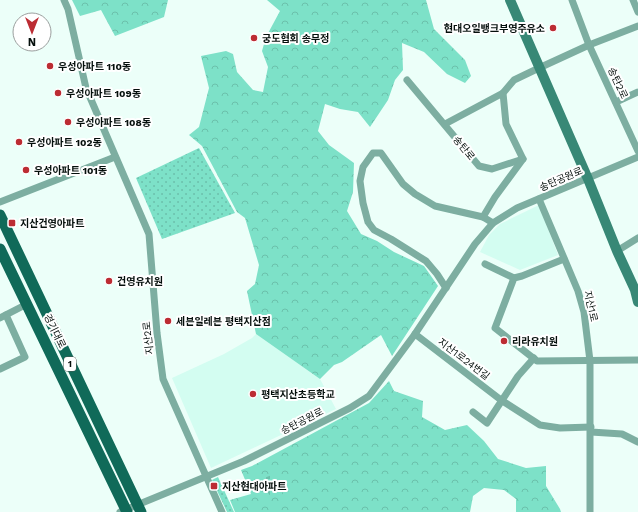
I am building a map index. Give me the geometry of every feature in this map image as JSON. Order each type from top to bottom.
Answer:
[{"type":"main road","points":[[510,0],[588,178],[638,302]]},
{"type":"main road","name":"경기대로","points":[[0,216],[139,508]]},
{"type":"main road","name":"경기대로","points":[[0,249],[125,511]]},
{"type":"street","name":"지산2로","points":[[64,0],[68,9],[86,88],[149,234],[157,333],[163,379],[222,512]]},
{"type":"street","name":"송탄2로","points":[[572,0],[589,45],[638,150]]},
{"type":"street","points":[[633,0],[638,12]]},
{"type":"street","points":[[445,124],[503,93],[514,80],[589,45],[638,26]]},
{"type":"street","name":"송탄로","points":[[407,80],[479,166],[492,169],[523,159]]},
{"type":"street","points":[[616,102],[638,92]]},
{"type":"street","points":[[483,217],[495,197],[523,159],[506,124],[503,93]]},
{"type":"street","points":[[446,288],[426,261],[374,230],[368,222],[363,204],[360,181],[363,167],[372,154],[381,153],[403,184],[415,194],[435,206],[483,217],[494,223]]},
{"type":"street","points":[[0,202],[115,157]]},
{"type":"street","name":"송탄공원로","points":[[125,511],[139,508],[286,441],[350,408],[369,396],[415,334],[475,244],[494,223],[517,208],[638,157]]},
{"type":"street","name":"지산1로","points":[[539,199],[578,291],[584,312],[590,361],[590,512]]},
{"type":"street","points":[[617,251],[638,238]]},
{"type":"street","points":[[485,264],[514,278],[536,271],[564,259]]},
{"type":"street","points":[[514,278],[495,328],[535,360],[638,360]]},
{"type":"street","points":[[0,368],[25,356],[3,316],[27,304]]},
{"type":"street","name":"지산1로24번길","points":[[415,334],[502,400],[540,425],[591,430]]},
{"type":"street","points":[[473,412],[487,423],[518,376],[535,360]]},
{"type":"street","points":[[591,430],[622,434],[638,442]]},
{"type":"shaded area","points":[[539,205],[558,255],[520,270],[480,252],[489,235],[500,224]]},
{"type":"shaded area","name":"평택지산초등학교","points":[[256,334],[320,379],[336,409],[211,468],[172,378],[224,354],[252,338]]},
{"type":"green space","points":[[72,0],[168,0],[164,17],[115,36],[101,10],[80,16]]},
{"type":"green space","points":[[267,0],[426,0],[434,29],[465,60],[471,76],[465,83],[447,74],[424,52],[402,43],[403,70],[395,80],[388,100],[370,127],[358,112],[340,109],[325,104],[318,131],[329,145],[354,163],[353,192],[347,211],[361,234],[424,266],[438,286],[392,356],[381,335],[342,362],[334,365],[320,379],[256,334],[247,291],[255,284],[259,265],[245,218],[237,212],[202,146],[189,135],[199,127],[209,88],[201,56],[226,51],[233,54],[237,72],[253,90],[263,92],[268,67],[262,51],[266,37],[280,11]]},
{"type":"green space","points":[[199,148],[235,213],[162,239],[136,178]]},
{"type":"green space","points":[[389,381],[394,391],[423,401],[422,417],[445,430],[467,425],[484,441],[498,459],[526,468],[546,466],[546,486],[561,512],[516,512],[516,499],[504,490],[484,488],[473,496],[470,512],[235,512],[230,500],[251,494],[241,470],[252,466],[369,403]]},
{"type":"green space","points":[[277,473],[283,494],[271,497],[259,480]]},
{"type":"green space","points":[[218,477],[234,512],[227,512],[212,480]]},
{"type":"place","name":"현대오일뱅크부영주유소","points":[[553,28]]},
{"type":"place","name":"궁도협회 송무정","points":[[254,38]]},
{"type":"place","name":"우성아파트 110동","points":[[50,66]]},
{"type":"place","name":"우성아파트 109동","points":[[58,93]]},
{"type":"place","name":"우성아파트 108동","points":[[68,122]]},
{"type":"place","name":"우성아파트 102동","points":[[19,142]]},
{"type":"place","name":"우성아파트 101동","points":[[26,170]]},
{"type":"place","name":"지산건영아파트","points":[[12,223]]},
{"type":"place","name":"건영유치원","points":[[109,281]]},
{"type":"place","name":"세븐일레븐 평택지산점","points":[[168,321]]},
{"type":"place","name":"리라유치원","points":[[504,341]]},
{"type":"place","name":"평택지산초등학교","points":[[253,394]]},
{"type":"place","name":"지산현대아파트","points":[[214,486]]}]
